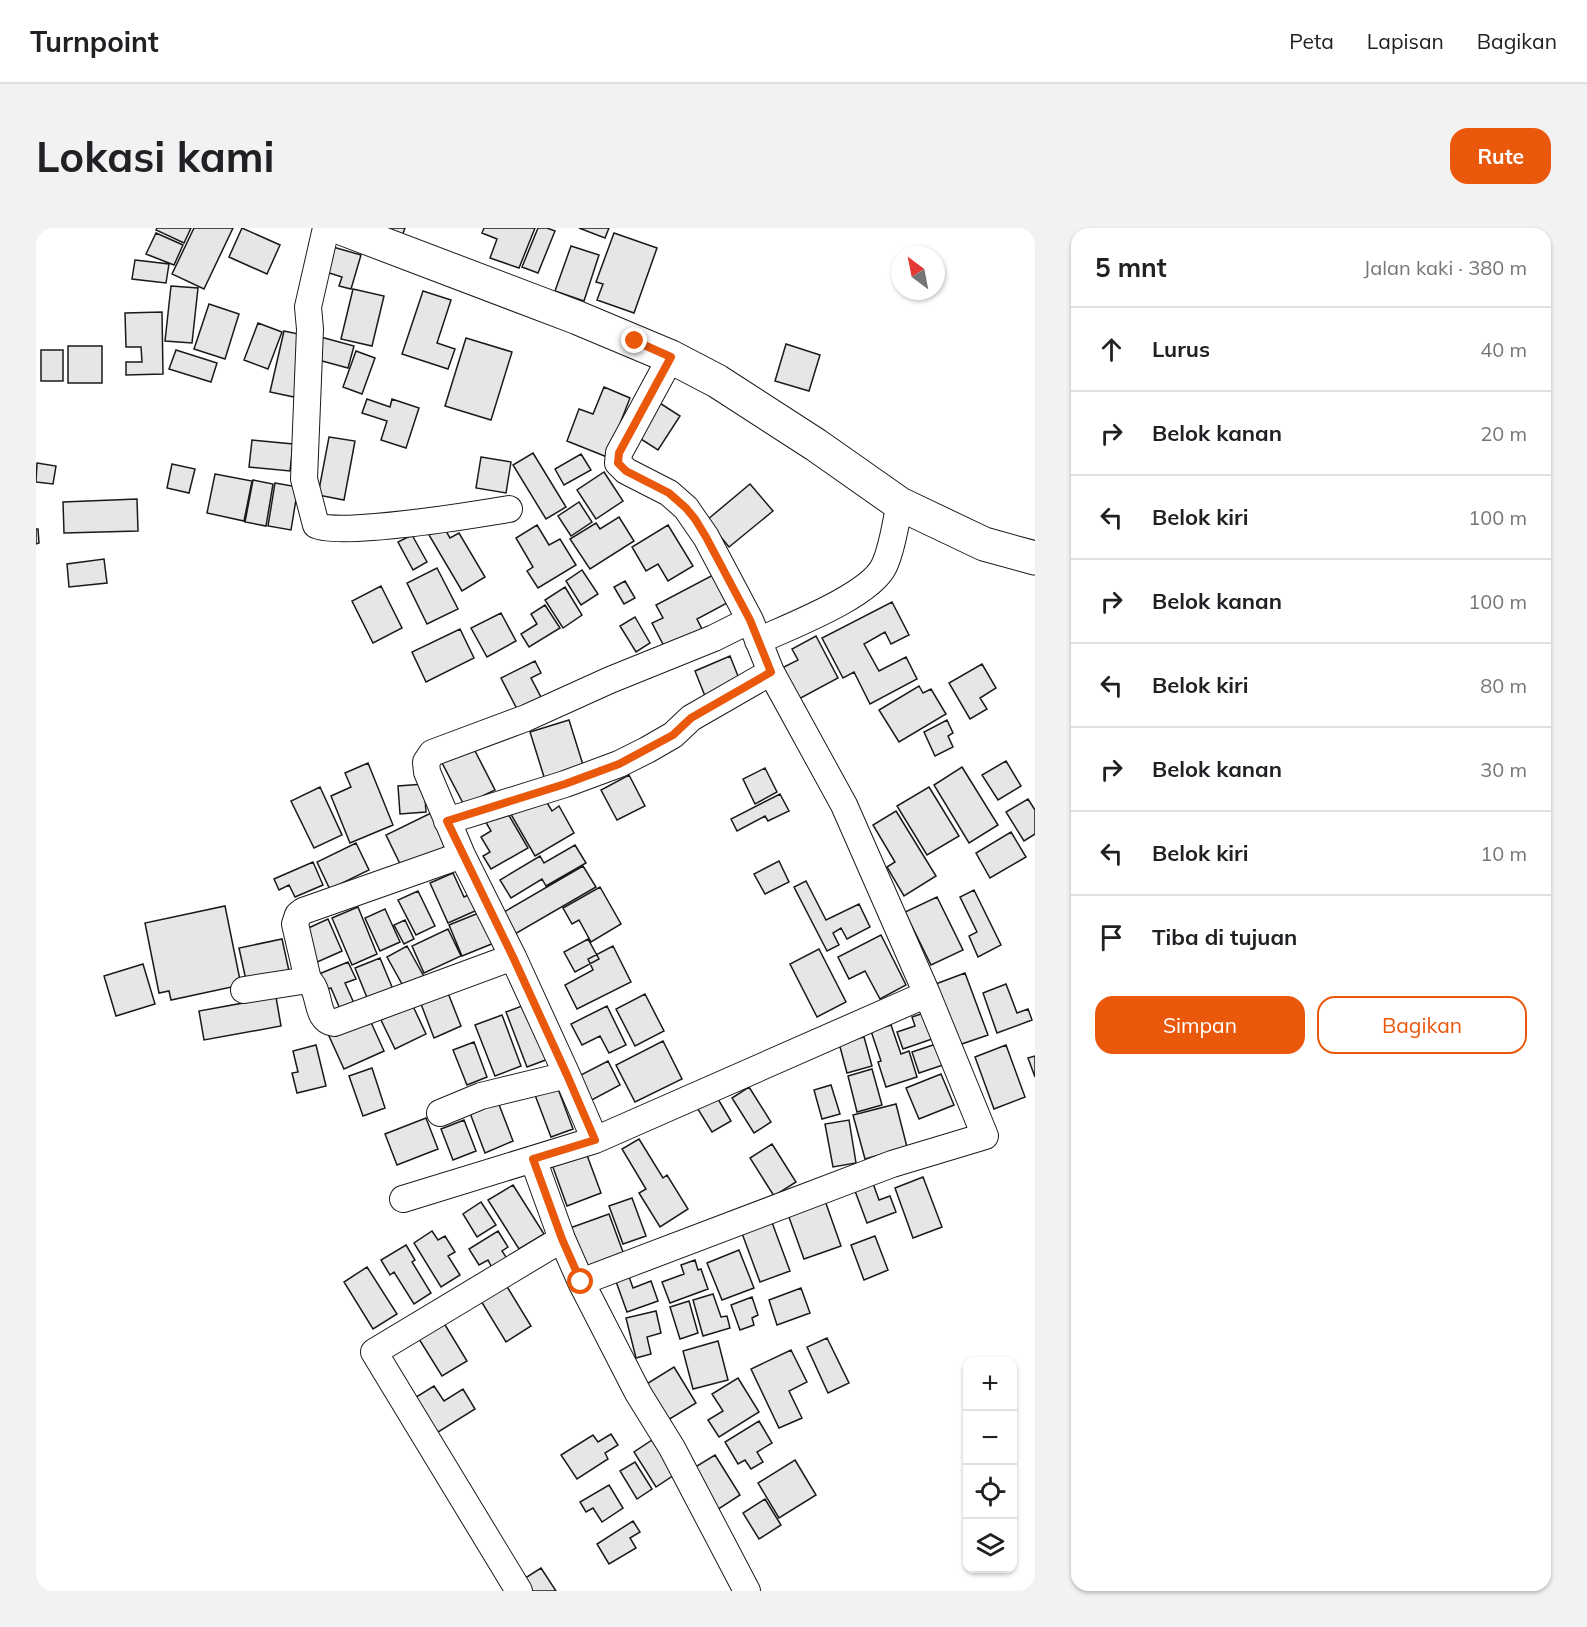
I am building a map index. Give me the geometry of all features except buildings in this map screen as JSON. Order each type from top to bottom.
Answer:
[{"type":"main road","points":[[341,228],[587,321],[671,357],[717,381],[816,445],[900,504],[984,544],[1035,558]]},
{"type":"street","points":[[326,228],[308,307],[310,329],[304,479],[316,525],[325,529],[384,526],[509,509]]},
{"type":"street","points":[[581,1282],[892,1164],[986,1136],[844,805],[771,672],[754,631],[706,537],[686,508],[669,493],[626,471],[618,463],[619,453],[671,357]]},
{"type":"street","points":[[595,1140],[513,957],[462,855],[427,772],[426,762],[432,753],[526,718],[610,680],[714,638],[754,631],[846,600],[870,583],[883,568],[900,504]]},
{"type":"street","points":[[447,821],[565,784],[619,764],[673,735],[691,718],[771,672]]},
{"type":"street","points":[[462,855],[303,911],[298,915],[295,924],[308,980],[316,990],[323,1018],[327,1022],[334,1023],[513,957]]},
{"type":"street","points":[[244,990],[308,980]]},
{"type":"street","points":[[403,1199],[595,1140],[927,994]]},
{"type":"street","points":[[440,1113],[481,1096],[567,1075]]},
{"type":"street","points":[[533,1159],[562,1239],[581,1282],[638,1394],[672,1448],[747,1591]]},
{"type":"street","points":[[519,1591],[374,1352],[562,1239]]},
{"type":"route","points":[[581,1282],[562,1239],[533,1159],[595,1140],[513,957],[447,821],[565,784],[619,764],[673,735],[691,718],[771,672],[750,620],[695,519],[669,493],[626,471],[618,463],[619,453],[671,357],[635,341]]}]
